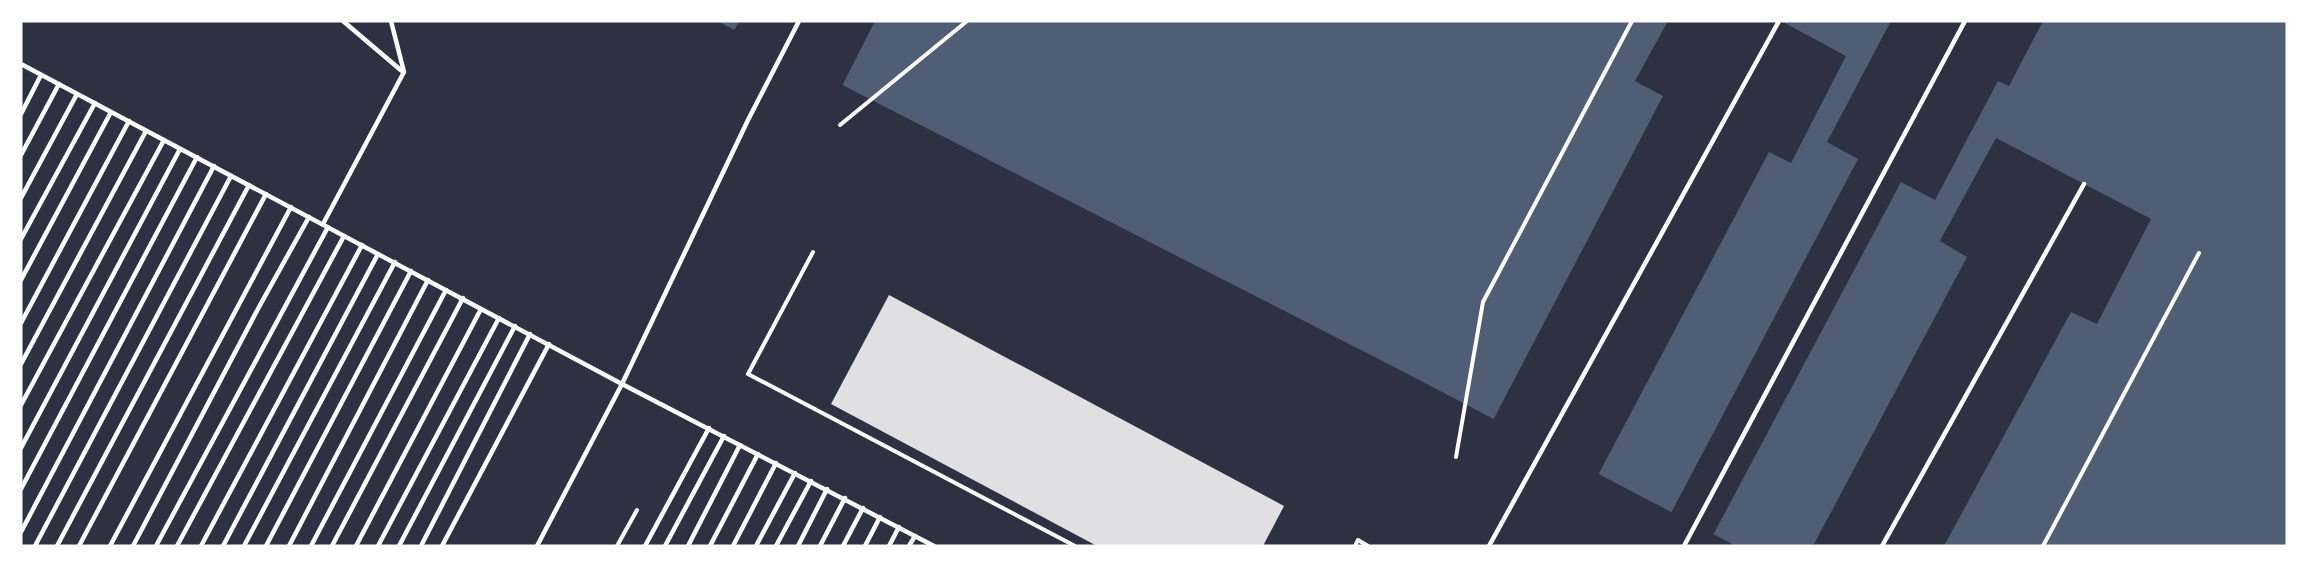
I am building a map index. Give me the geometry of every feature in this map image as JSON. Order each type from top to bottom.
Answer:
[{"type":"lane","points":[[343,21],[404,72]]},
{"type":"lane","points":[[156,546],[326,226],[404,72],[391,21]]},
{"type":"lane","points":[[537,546],[622,384],[748,120],[799,21]]},
{"type":"lane","points":[[1489,546],[1779,21]]},
{"type":"lane","points":[[1684,546],[1965,21]]},
{"type":"lane","points":[[21,72],[23,65],[622,384],[845,498],[933,546]]},
{"type":"lane","points":[[21,114],[41,75]]},
{"type":"lane","points":[[21,155],[59,84]]},
{"type":"lane","points":[[21,198],[77,94]]},
{"type":"lane","points":[[21,239],[95,103]]},
{"type":"lane","points":[[21,280],[111,112]]},
{"type":"lane","points":[[21,323],[129,121]]},
{"type":"lane","points":[[21,364],[146,131]]},
{"type":"lane","points":[[21,405],[164,140]]},
{"type":"lane","points":[[21,448],[180,149]]},
{"type":"lane","points":[[21,489],[197,158]]},
{"type":"lane","points":[[21,531],[214,166]]},
{"type":"lane","points":[[35,546],[231,176]]},
{"type":"lane","points":[[1882,546],[2084,184]]},
{"type":"lane","points":[[57,546],[249,185]]},
{"type":"lane","points":[[79,546],[266,194]]},
{"type":"lane","points":[[110,546],[291,207]]},
{"type":"lane","points":[[132,546],[309,217]]},
{"type":"lane","points":[[177,546],[344,236]]},
{"type":"lane","points":[[201,546],[362,245]]},
{"type":"lane","points":[[222,546],[378,254]]},
{"type":"lane","points":[[244,546],[394,262]]},
{"type":"lane","points":[[266,546],[411,271]]},
{"type":"lane","points":[[289,546],[428,280]]},
{"type":"lane","points":[[311,546],[446,290]]},
{"type":"lane","points":[[332,546],[463,298]]},
{"type":"lane","points":[[356,546],[481,309]]},
{"type":"lane","points":[[378,546],[499,318]]},
{"type":"lane","points":[[399,546],[515,326]]},
{"type":"lane","points":[[421,546],[530,334]]},
{"type":"lane","points":[[442,546],[549,344]]},
{"type":"lane","points":[[645,546],[709,429]]},
{"type":"lane","points":[[666,546],[724,436]]},
{"type":"lane","points":[[688,546],[740,445]]},
{"type":"lane","points":[[710,546],[758,454]]},
{"type":"lane","points":[[733,546],[776,463]]},
{"type":"lane","points":[[756,546],[795,473]]},
{"type":"lane","points":[[777,546],[811,481]]},
{"type":"lane","points":[[798,546],[827,489]]},
{"type":"lane","points":[[820,546],[845,498]]},
{"type":"lane","points":[[843,546],[863,508]]},
{"type":"lane","points":[[865,546],[880,517]]},
{"type":"lane","points":[[889,546],[898,527]]},
{"type":"lane","points":[[909,546],[915,536]]},
{"type":"path","points":[[840,126],[967,21]]},
{"type":"path","points":[[1456,457],[1483,302],[1632,21]]},
{"type":"path","points":[[813,252],[748,374],[1075,546]]},
{"type":"path","points":[[2043,546],[2199,253]]},
{"type":"path","points":[[617,546],[637,510]]},
{"type":"path","points":[[1355,546],[1358,540],[1368,546]]},
{"type":"water","points":[[717,21],[2287,21],[2287,546],[1736,546],[1402,371]]},
{"type":"pier","points":[[739,21],[875,21],[841,88],[733,33]]},
{"type":"pier","points":[[1668,21],[1781,21],[1846,56],[1791,163],[1769,152],[1597,477],[1492,422],[1663,96],[1635,81]]},
{"type":"pier","points":[[1891,21],[2043,21],[2009,86],[1998,81],[1935,200],[1901,182],[1712,537],[1670,515],[1858,159],[1827,142]]},
{"type":"pier","points":[[1996,138],[2151,219],[2097,324],[2071,312],[1944,546],[1813,546],[1967,257],[1940,241]]},
{"type":"building","points":[[889,295],[1284,506],[1263,546],[1097,546],[831,404]]}]
